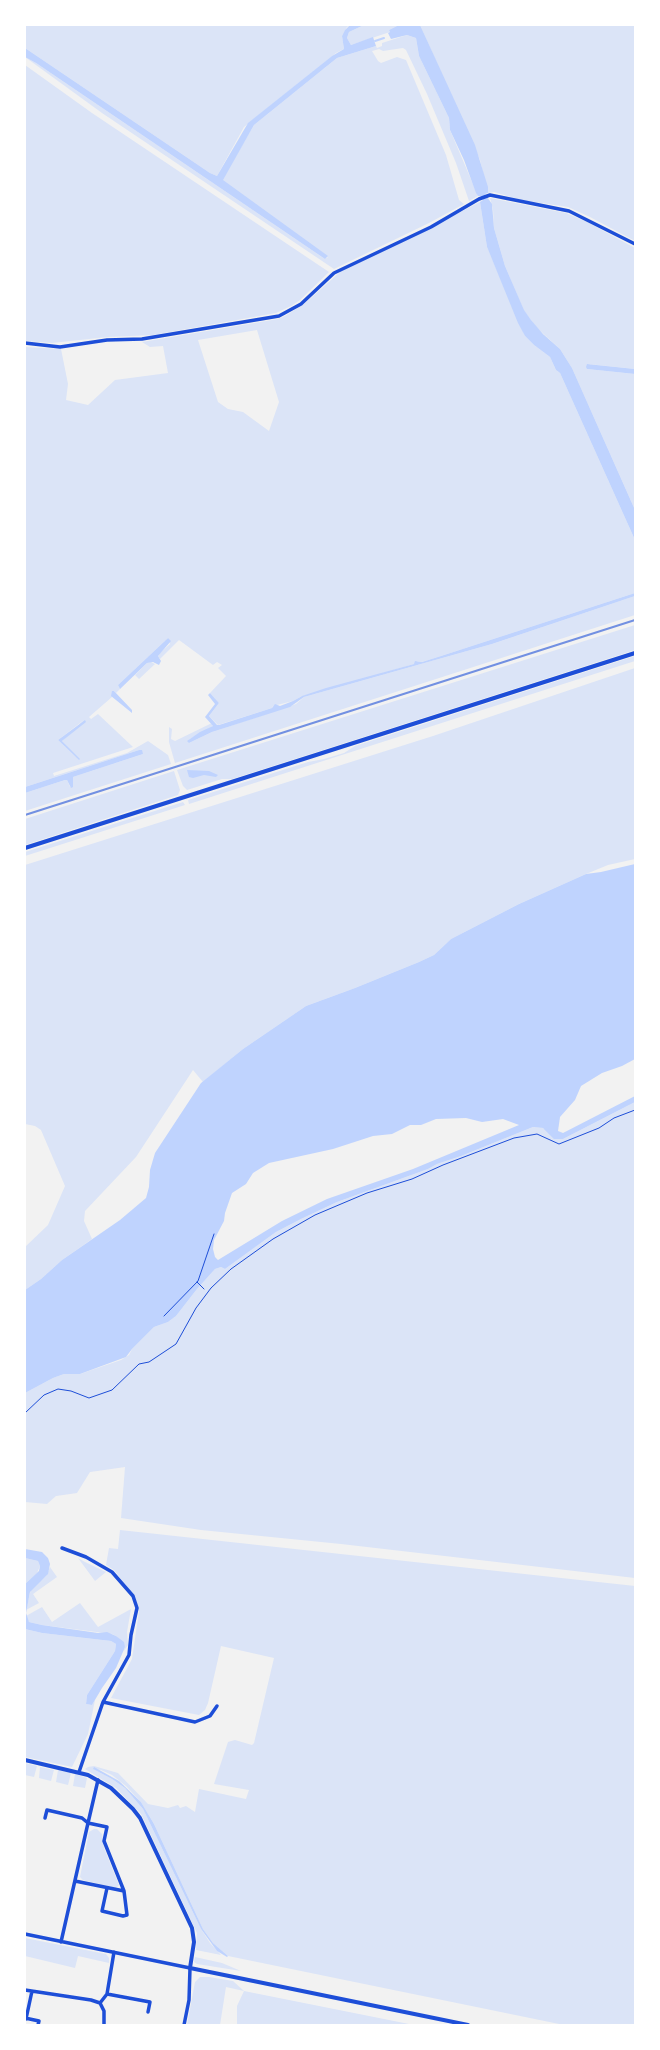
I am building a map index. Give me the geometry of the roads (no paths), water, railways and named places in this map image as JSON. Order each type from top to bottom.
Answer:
[{"type":"street","points":[[25,343],[60,347],[106,340],[153,338],[279,316],[301,304],[334,273],[432,227],[484,197],[497,196],[521,203],[569,211],[635,244]]},
{"type":"street","points":[[25,848],[635,653]]},
{"type":"street","points":[[62,1548],[86,1557],[112,1572],[126,1587],[136,1603],[136,1615],[131,1635],[129,1655],[102,1702],[79,1772]]},
{"type":"street","points":[[102,1702],[195,1722],[200,1722],[210,1716],[217,1706]]},
{"type":"street","points":[[25,1760],[79,1772],[98,1780],[123,1797],[140,1818],[192,1928],[194,1942],[190,1968],[189,2000],[184,2025]]},
{"type":"street","points":[[61,1942],[98,1780]]},
{"type":"street","points":[[45,1818],[47,1810],[82,1818],[88,1823],[107,1827],[104,1841],[124,1891],[128,1914],[126,1916],[102,1911],[107,1888]]},
{"type":"street","points":[[75,1881],[124,1891]]},
{"type":"street","points":[[25,1934],[468,2025]]},
{"type":"street","points":[[100,2003],[107,1994],[114,1952]]},
{"type":"street","points":[[25,1990],[91,2000],[100,2003],[104,2011],[104,2025]]},
{"type":"street","points":[[32,1991],[26,2018],[39,2021],[38,2025]]},
{"type":"street","points":[[107,1994],[150,2002],[148,2012]]},
{"type":"water","points":[[350,25],[364,25],[349,32],[347,38],[351,45],[373,37],[376,46],[337,58],[254,125],[223,180],[328,256],[325,259],[25,57],[25,48],[210,173],[217,176],[248,123],[332,56],[344,49],[342,36]]},
{"type":"water","points":[[399,25],[420,25],[475,145],[488,187],[488,193],[485,194],[492,204],[494,228],[505,266],[524,310],[543,334],[560,349],[572,368],[635,510],[635,540],[560,373],[556,370],[550,357],[525,336],[518,323],[487,247],[480,202],[483,200],[481,196],[478,196],[476,193],[464,160],[450,130],[449,118],[419,56],[416,38],[407,35],[391,39],[388,33],[390,32],[389,30]]},
{"type":"water","points":[[587,364],[635,369],[635,374],[587,369]]},
{"type":"water","points":[[635,593],[635,596],[492,644],[304,697],[290,707],[212,732],[189,743],[187,741],[200,732],[213,726],[205,717],[215,704],[208,695],[210,693],[219,703],[209,716],[217,725],[219,725],[272,708],[275,704],[280,706],[302,696],[326,688],[414,664],[415,661],[422,662]]},
{"type":"water","points":[[168,638],[171,641],[158,656],[161,661],[159,665],[153,662],[147,663],[120,689],[118,685]]},
{"type":"water","points":[[112,691],[114,691],[132,710],[132,713],[111,696]]},
{"type":"water","points":[[85,720],[86,722],[62,741],[80,759],[79,760],[58,740]]},
{"type":"water","points":[[142,750],[143,754],[73,777],[73,787],[71,788],[67,780],[65,780],[25,793],[25,787]]},
{"type":"water","points":[[187,770],[209,771],[218,775],[216,777],[204,775],[193,778],[189,777]]},
{"type":"water","points":[[635,864],[635,1059],[622,1066],[602,1073],[581,1086],[575,1100],[560,1117],[558,1131],[563,1133],[635,1096],[635,1102],[563,1139],[554,1139],[543,1128],[533,1127],[437,1164],[428,1169],[337,1202],[301,1219],[276,1232],[225,1269],[221,1267],[215,1269],[176,1316],[168,1322],[154,1327],[126,1357],[80,1374],[64,1374],[53,1378],[25,1393],[25,1290],[41,1279],[62,1260],[120,1220],[146,1198],[149,1187],[150,1170],[155,1153],[201,1083],[243,1049],[306,1006],[419,962],[434,955],[451,939],[519,904],[586,874]],"holes":[[[466,1118],[482,1122],[503,1119],[519,1125],[413,1169],[327,1199],[282,1221],[218,1260],[215,1257],[213,1249],[214,1240],[224,1221],[225,1213],[232,1193],[246,1184],[253,1173],[269,1163],[333,1149],[373,1136],[392,1134],[410,1125],[421,1125],[436,1119]]]},
{"type":"water","points":[[25,1549],[42,1552],[48,1558],[50,1564],[48,1574],[30,1592],[26,1613],[29,1622],[98,1633],[107,1632],[124,1642],[125,1647],[116,1668],[92,1705],[86,1704],[87,1695],[115,1651],[116,1644],[111,1641],[42,1633],[25,1629],[25,1584],[39,1571],[40,1566],[38,1561],[25,1558]]},
{"type":"water","points":[[94,1767],[119,1781],[141,1802],[154,1824],[203,1929],[213,1943],[228,1956],[227,1957],[217,1951],[201,1929],[143,1809],[125,1788],[93,1769]]},
{"type":"waterway","points":[[375,41],[384,38]]},
{"type":"railway","points":[[25,815],[635,620]]}]
